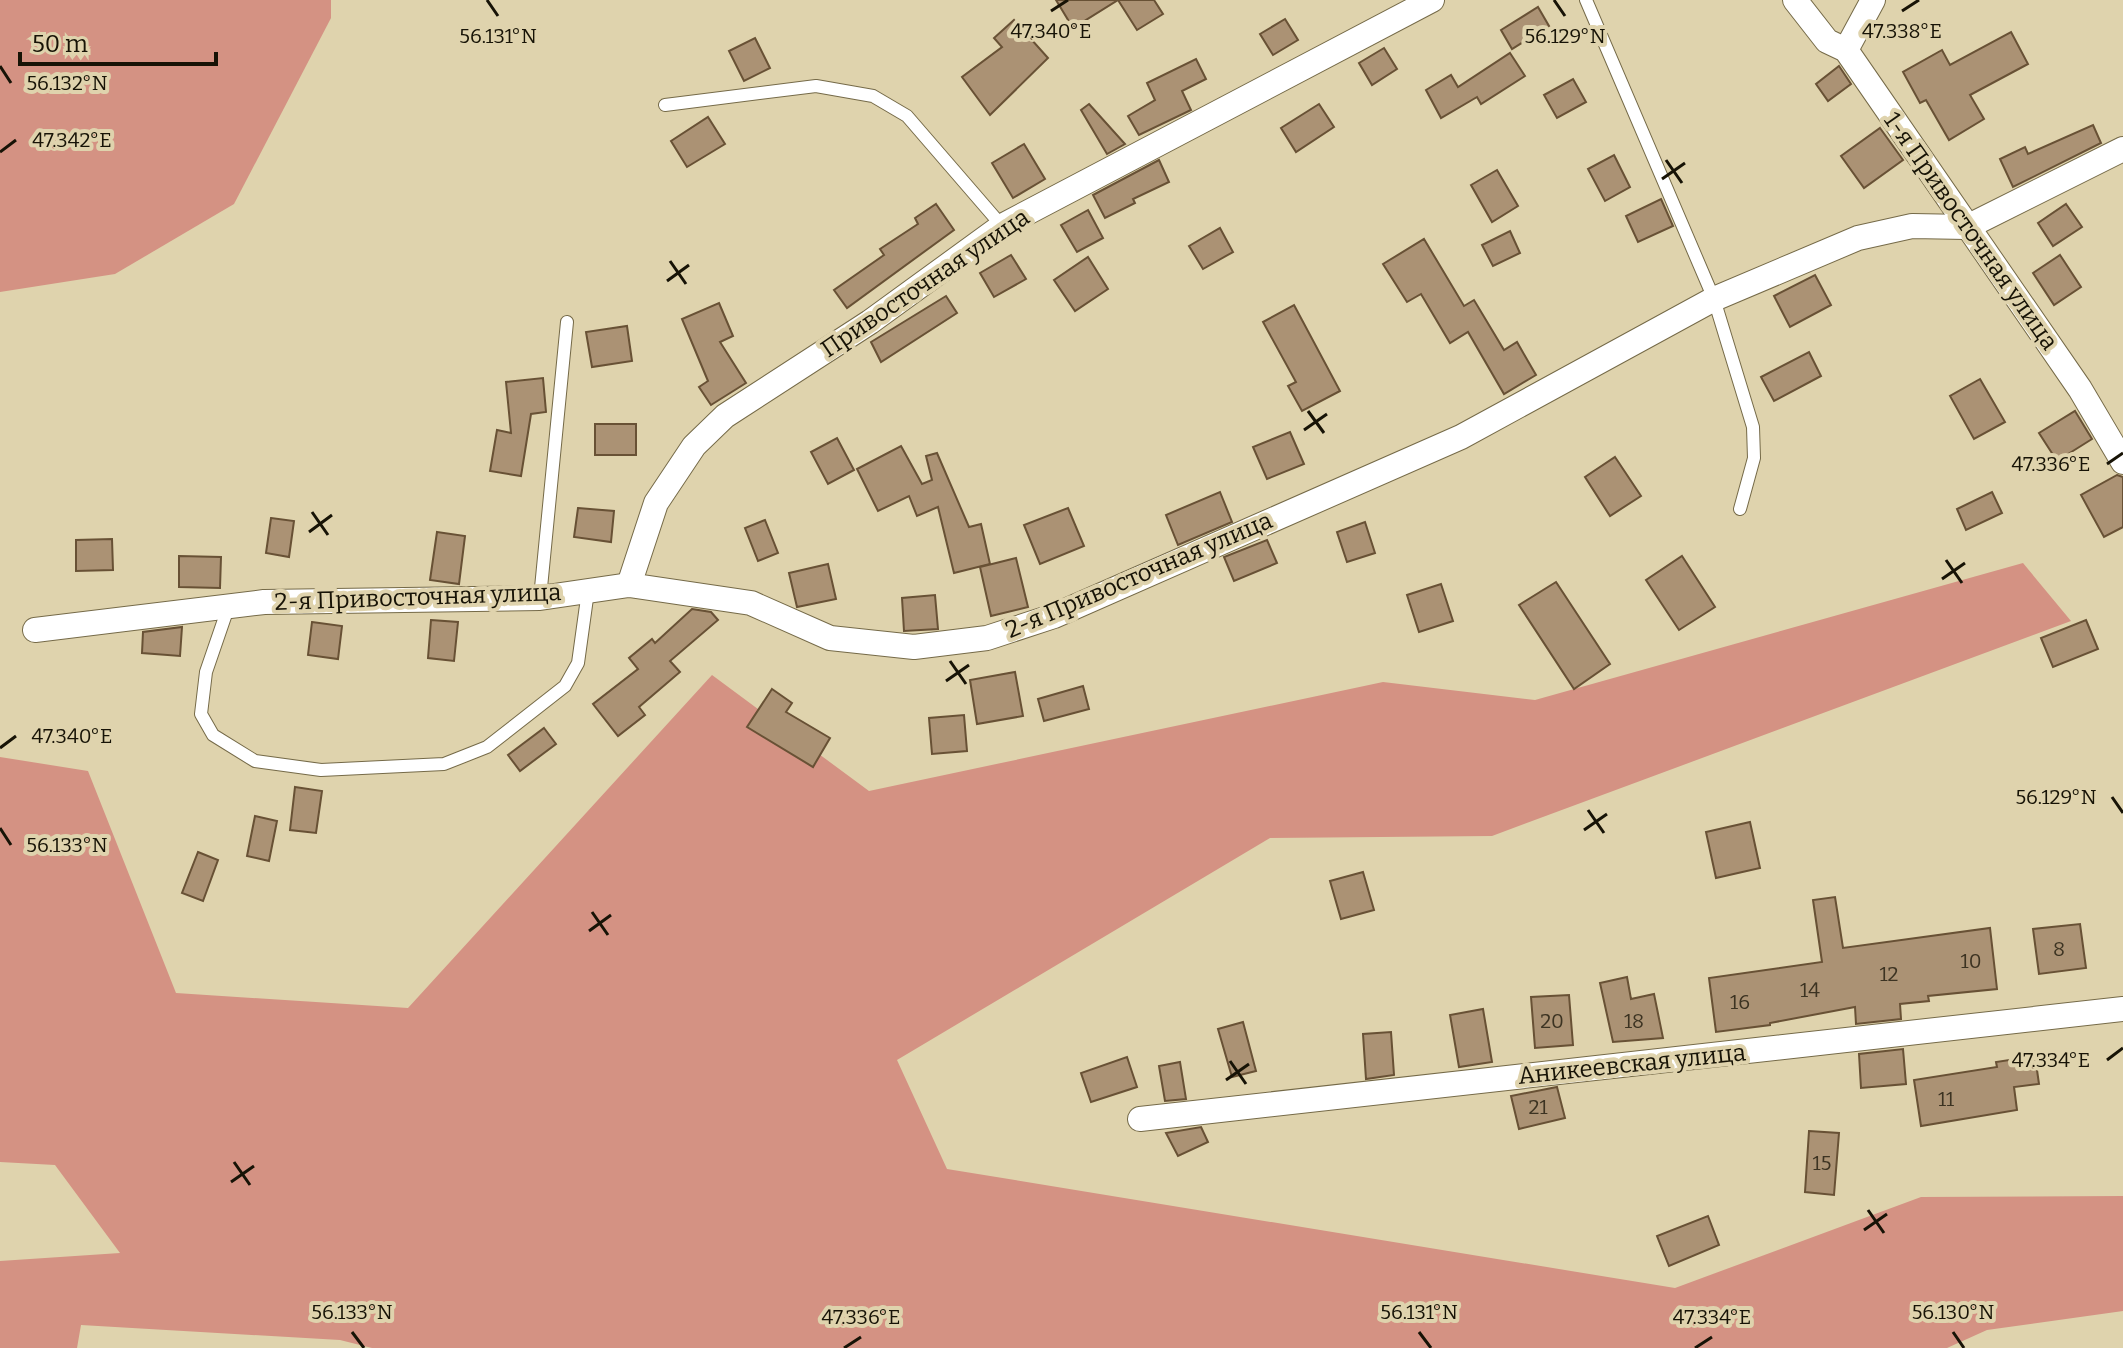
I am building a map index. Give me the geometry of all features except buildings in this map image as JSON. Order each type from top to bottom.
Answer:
[{"type":"street","name":"Привосточная улица","points":[[629,585],[656,503],[694,446],[725,416],[870,322],[1002,226],[1432,0]]},
{"type":"street","name":"1-я Привосточная улица","points":[[1795,0],[1827,41],[1846,50],[2080,389],[2123,462]]},
{"type":"street","points":[[1846,50],[1873,0]]},
{"type":"street","name":"2-я Привосточная улица","points":[[35,630],[264,602],[540,598],[629,585],[751,603],[830,638],[914,647],[987,638],[1054,616],[1461,437],[1714,299],[1858,238],[1912,226],[1967,227],[2123,149]]},
{"type":"street","name":"Аникеевская улица","points":[[1140,1119],[2123,1009]]},
{"type":"lane","points":[[1586,0],[1714,299],[1753,427],[1754,458],[1740,509]]},
{"type":"lane","points":[[665,105],[816,86],[873,96],[907,116],[1002,226]]},
{"type":"lane","points":[[540,598],[567,322]]},
{"type":"lane","points":[[228,608],[206,672],[201,714],[213,735],[255,761],[321,770],[444,764],[487,747],[565,686],[578,663],[588,591]]},
{"type":"shaded area","points":[[0,0],[331,0],[331,18],[234,204],[115,274],[0,292]]},
{"type":"shaded area","points":[[2023,563],[2071,621],[1492,836],[1270,838],[897,1060],[947,1169],[1675,1288],[1921,1197],[2123,1196],[2123,1311],[1987,1330],[1947,1348],[372,1348],[340,1340],[81,1325],[77,1348],[0,1348],[0,1261],[120,1253],[55,1165],[0,1162],[0,757],[88,771],[176,993],[408,1008],[712,675],[869,791],[1383,682],[1535,700]]}]
